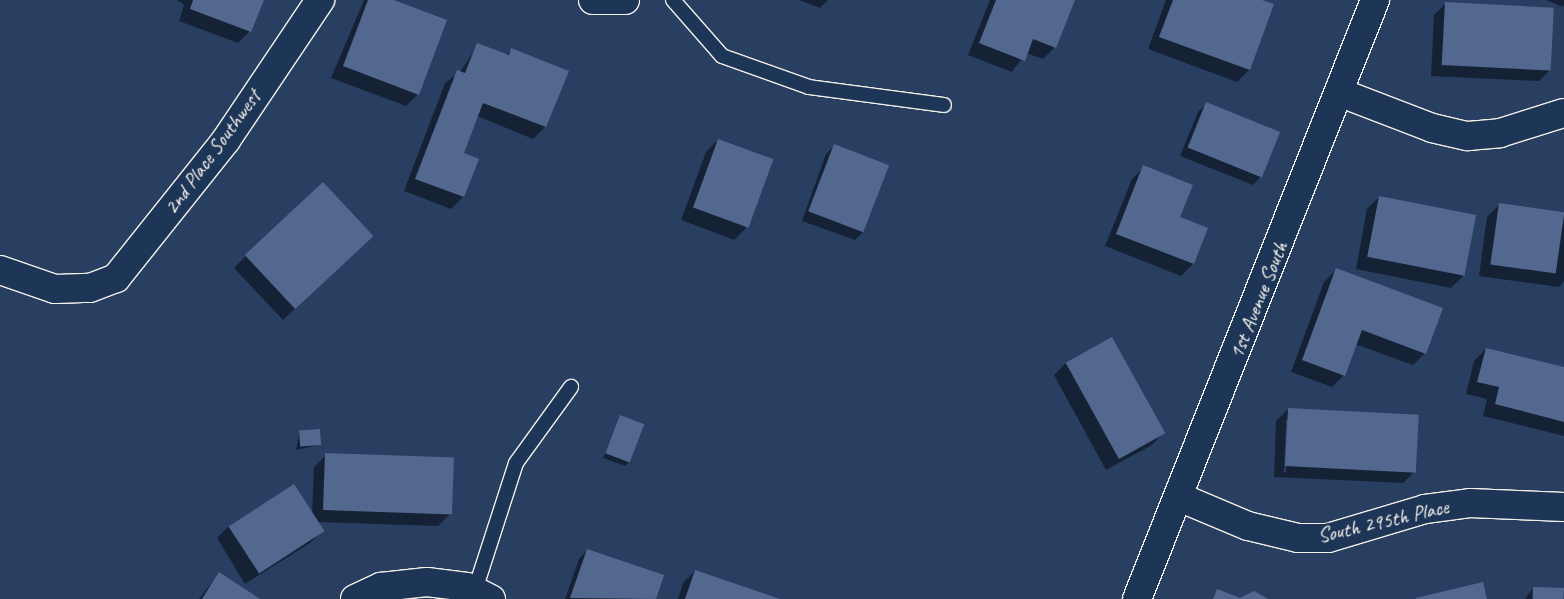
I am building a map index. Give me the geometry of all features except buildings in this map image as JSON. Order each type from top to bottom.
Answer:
[{"type":"street","name":"2nd Place Southwest","points":[[0,270],[55,289],[90,288],[116,278],[226,140],[320,0]]},
{"type":"street","points":[[593,0],[625,0]]},
{"type":"street","name":"1st Avenue South","points":[[1137,599],[1341,93],[1375,0]]},
{"type":"street","points":[[1341,93],[1432,128],[1468,136],[1500,133],[1564,113]]},
{"type":"street","name":"South 295th Place","points":[[1179,497],[1248,526],[1298,538],[1328,538],[1424,509],[1470,502],[1564,507]]},
{"type":"street","points":[[355,599],[406,582],[483,595]]},
{"type":"lane","points":[[674,0],[722,56],[809,87],[944,105]]},
{"type":"lane","points":[[483,595],[516,462],[571,387]]}]
